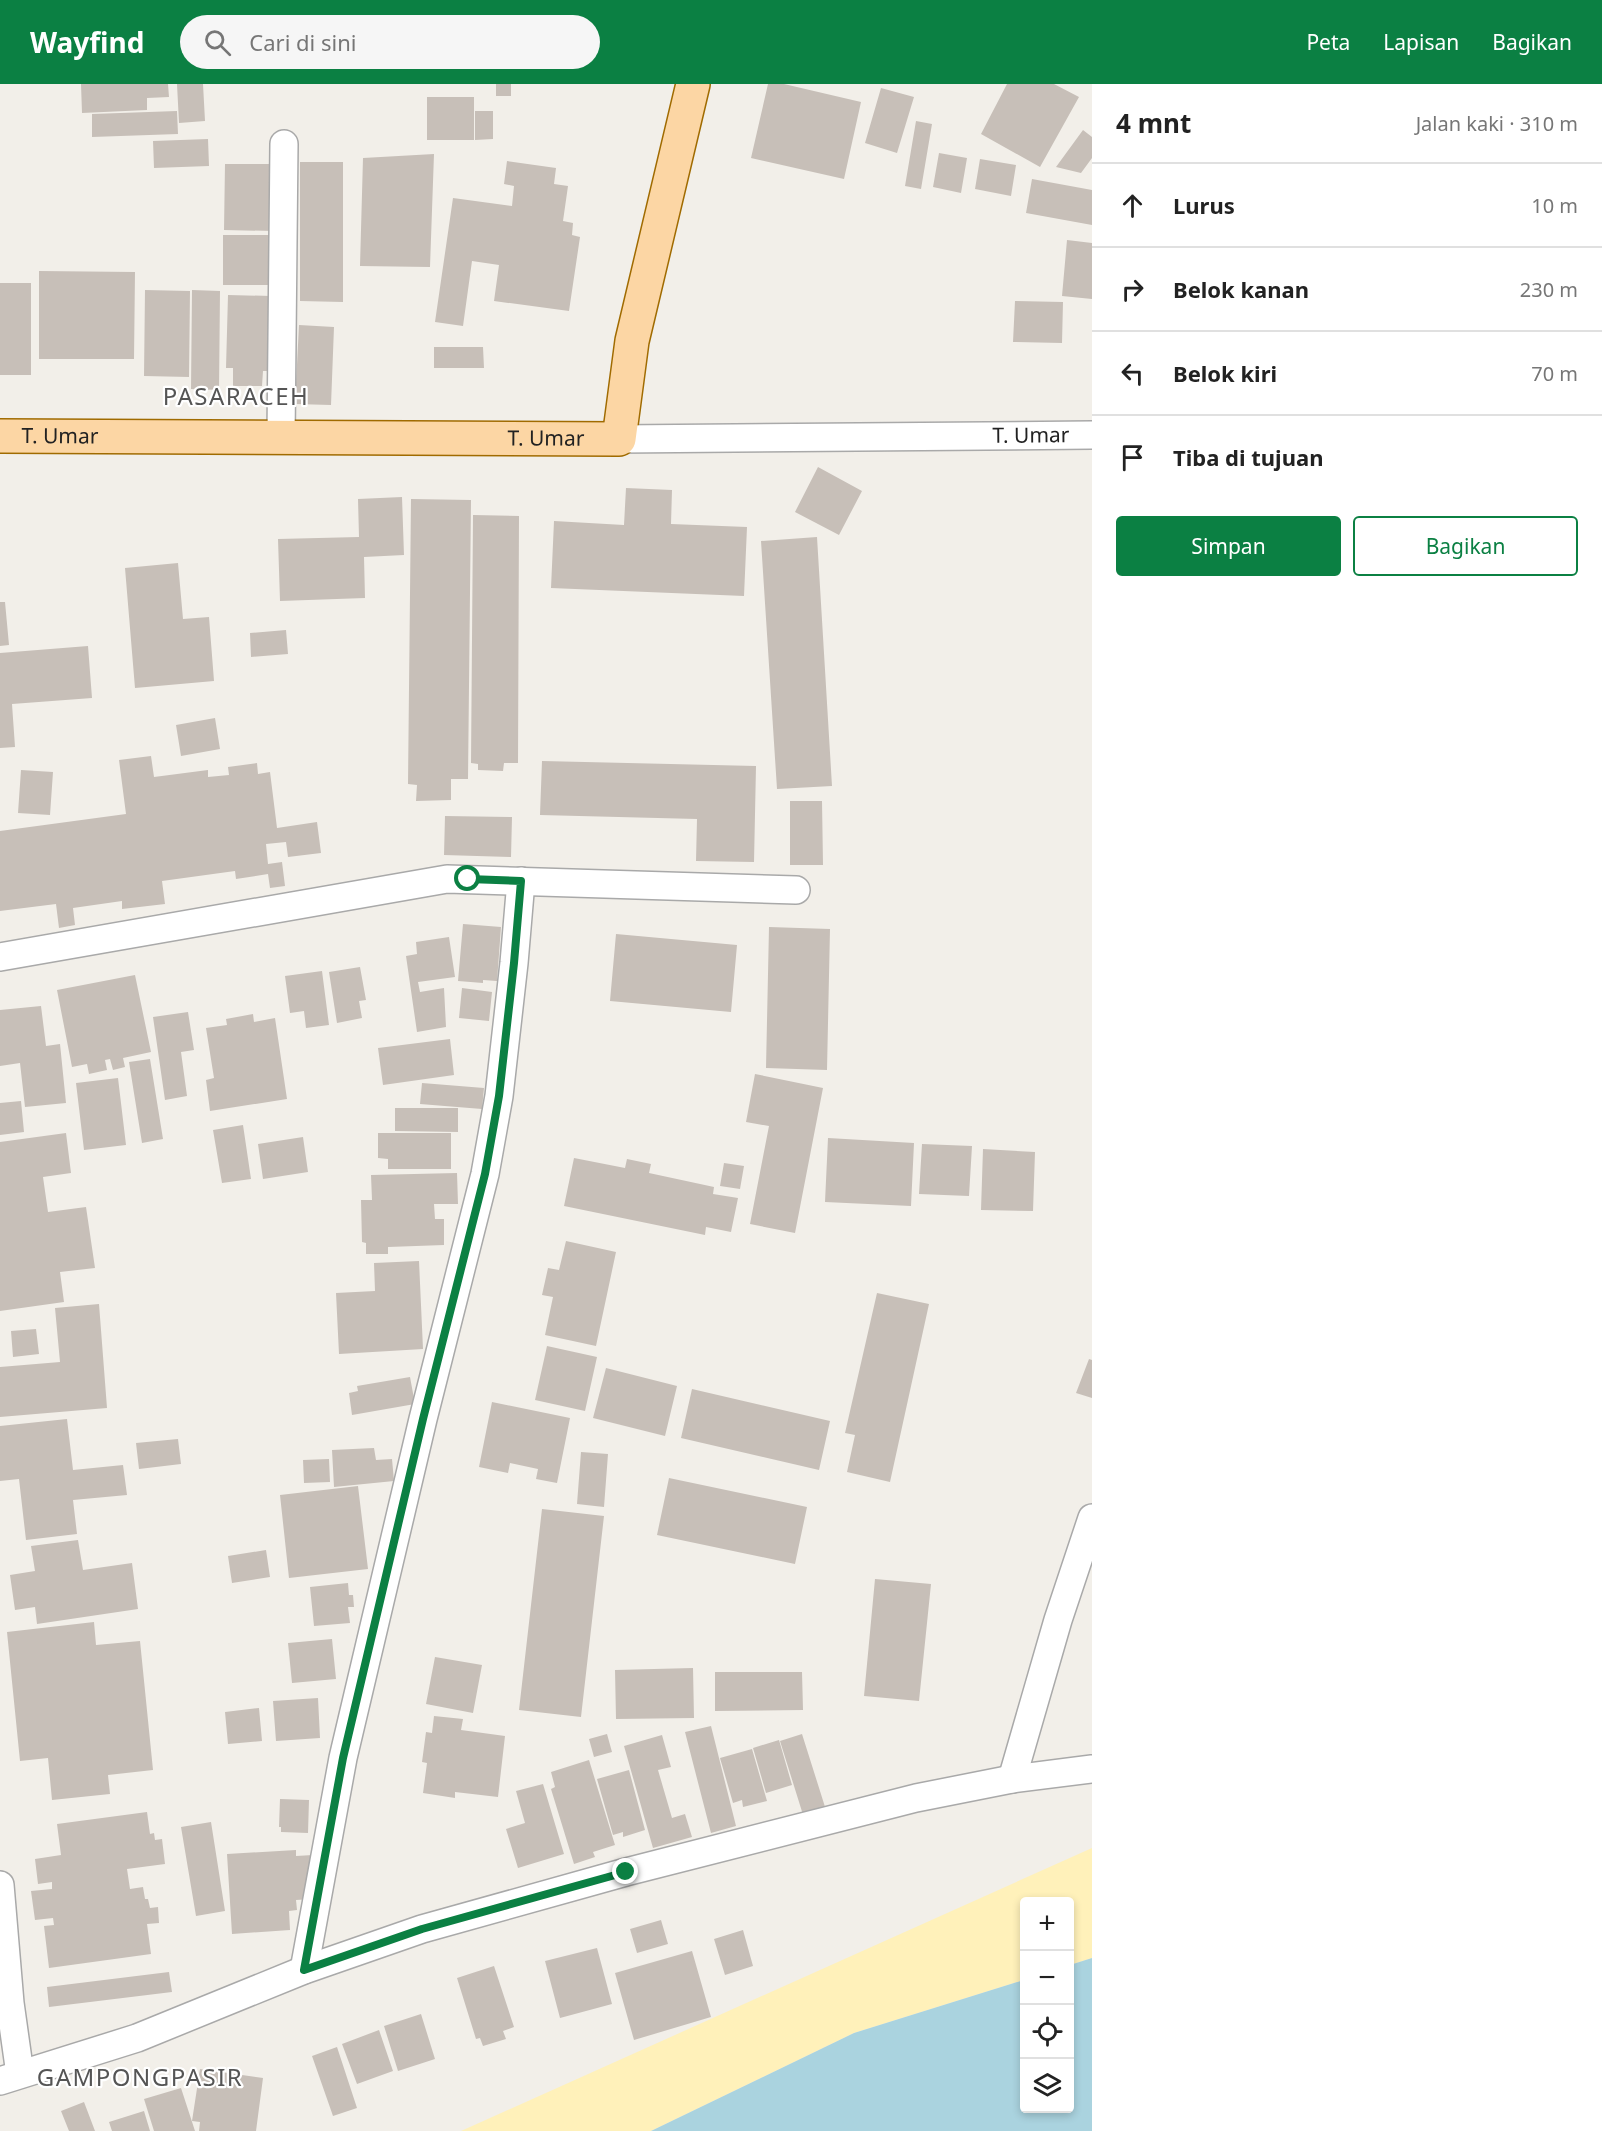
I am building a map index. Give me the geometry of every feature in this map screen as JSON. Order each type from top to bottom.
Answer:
[{"type":"main road","points":[[619,439],[632,341],[693,84]]},
{"type":"main road","name":"T. Umar","points":[[0,436],[619,439]]},
{"type":"street","points":[[282,436],[284,144]]},
{"type":"street","name":"T. Umar","points":[[619,439],[1092,435]]},
{"type":"street","points":[[0,957],[441,879],[796,890]]},
{"type":"street","points":[[304,1970],[343,1758],[423,1419],[485,1174],[503,1063],[521,881]]},
{"type":"street","points":[[1012,1779],[1058,1620],[1092,1518]]},
{"type":"street","points":[[0,1885],[10,2003],[10,2077],[137,2038],[304,1970],[422,1929],[626,1872],[916,1798],[1012,1779],[1092,1769]]},
{"type":"sand","points":[[1092,1848],[1092,1958],[1074,1964],[1074,1897],[1020,1897],[1020,1981],[854,2033],[651,2131],[461,2131]]},
{"type":"water","points":[[1092,1958],[1092,2131],[651,2131],[854,2033],[1020,1981],[1020,2113],[1074,2113],[1074,1964]]},
{"type":"building","points":[[81,84],[168,84],[169,97],[147,98],[147,110],[82,113]]},
{"type":"building","points":[[177,84],[203,84],[205,121],[179,123]]},
{"type":"building","points":[[496,84],[511,84],[511,96],[496,96]]},
{"type":"building","points":[[768,84],[784,84],[861,102],[844,179],[751,158]]},
{"type":"building","points":[[1007,84],[1054,84],[1079,97],[1040,167],[981,134]]},
{"type":"building","points":[[881,88],[914,97],[897,153],[865,143]]},
{"type":"building","points":[[427,97],[474,97],[474,140],[427,140]]},
{"type":"building","points":[[177,111],[178,134],[92,137],[92,114]]},
{"type":"building","points":[[475,111],[493,111],[493,139],[475,140]]},
{"type":"building","points":[[916,121],[932,124],[921,189],[905,186]]},
{"type":"building","points":[[1083,130],[1092,137],[1092,158],[1081,173],[1056,167]]},
{"type":"building","points":[[208,139],[209,166],[154,168],[153,141]]},
{"type":"building","points":[[939,153],[967,158],[961,193],[933,187]]},
{"type":"building","points":[[434,154],[430,267],[360,266],[363,158]]},
{"type":"building","points":[[980,159],[1016,165],[1011,196],[975,189]]},
{"type":"building","points":[[507,161],[556,168],[554,184],[568,186],[563,221],[573,223],[572,235],[580,237],[569,311],[494,301],[499,265],[472,261],[463,326],[435,322],[453,198],[512,206],[514,186],[504,184]]},
{"type":"building","points":[[300,162],[343,162],[343,302],[300,301]]},
{"type":"building","points":[[225,164],[276,164],[275,231],[224,230]]},
{"type":"building","points":[[1032,179],[1092,190],[1092,225],[1026,213]]},
{"type":"building","points":[[223,235],[275,235],[275,285],[223,285]]},
{"type":"building","points":[[1067,240],[1092,243],[1092,299],[1062,296]]},
{"type":"building","points":[[39,271],[135,272],[134,359],[39,359]]},
{"type":"building","points":[[0,283],[31,283],[31,375],[0,375]]},
{"type":"building","points":[[145,290],[190,291],[189,377],[144,376]]},
{"type":"building","points":[[192,290],[220,291],[219,390],[191,389]]},
{"type":"building","points":[[228,295],[271,296],[269,371],[263,371],[262,386],[233,386],[233,368],[226,368]]},
{"type":"building","points":[[1015,301],[1063,302],[1062,343],[1013,342]]},
{"type":"building","points":[[299,325],[334,327],[331,405],[295,404]]},
{"type":"building","points":[[434,347],[483,347],[484,368],[434,368]]},
{"type":"building","points":[[818,467],[862,491],[839,535],[795,512]]},
{"type":"building","points":[[626,488],[672,490],[671,524],[747,527],[744,596],[551,588],[554,521],[624,525]]},
{"type":"building","points":[[402,497],[404,555],[364,557],[365,598],[280,601],[278,539],[359,537],[358,499]]},
{"type":"building","points":[[411,499],[471,500],[468,779],[451,779],[451,800],[416,801],[417,785],[408,784]]},
{"type":"building","points":[[473,515],[519,516],[518,763],[504,763],[503,771],[478,770],[478,764],[471,763]]},
{"type":"building","points":[[817,537],[832,786],[777,789],[761,541]]},
{"type":"building","points":[[178,563],[183,619],[209,617],[214,681],[135,688],[125,568]]},
{"type":"building","points":[[0,602],[5,602],[9,645],[0,646]]},
{"type":"building","points":[[286,630],[288,654],[251,657],[250,633]]},
{"type":"building","points":[[88,646],[92,698],[12,704],[15,747],[0,748],[0,653]]},
{"type":"building","points":[[215,718],[220,749],[181,756],[176,725]]},
{"type":"building","points":[[151,756],[154,777],[208,770],[208,777],[229,775],[228,767],[257,763],[258,774],[270,772],[277,828],[317,822],[321,853],[288,857],[286,842],[266,844],[268,864],[282,862],[285,886],[270,888],[268,874],[236,879],[235,871],[162,881],[165,904],[122,909],[122,901],[73,908],[75,925],[59,928],[56,904],[0,911],[0,831],[126,814],[119,760]]},
{"type":"building","points":[[542,761],[756,766],[754,862],[696,861],[697,819],[540,815]]},
{"type":"building","points":[[21,770],[53,772],[50,815],[18,813]]},
{"type":"building","points":[[790,801],[822,801],[823,865],[790,865]]},
{"type":"building","points":[[445,816],[512,817],[511,857],[444,855]]},
{"type":"building","points":[[463,924],[501,927],[497,981],[483,980],[483,983],[458,981]]},
{"type":"building","points":[[769,927],[830,929],[827,1070],[766,1068]]},
{"type":"building","points":[[616,934],[737,945],[731,1012],[610,1001]]},
{"type":"building","points":[[449,937],[455,977],[418,982],[420,992],[444,988],[446,1027],[417,1032],[406,956],[417,954],[416,942]]},
{"type":"building","points":[[360,967],[366,1000],[359,1001],[362,1018],[337,1023],[329,972]]},
{"type":"building","points":[[322,971],[329,1025],[306,1028],[304,1011],[290,1013],[285,976]]},
{"type":"building","points":[[135,975],[151,1052],[123,1058],[125,1067],[113,1070],[110,1059],[105,1060],[107,1070],[89,1074],[87,1064],[72,1067],[57,990]]},
{"type":"building","points":[[462,988],[492,992],[489,1021],[459,1018]]},
{"type":"building","points":[[41,1006],[46,1046],[60,1044],[66,1103],[25,1107],[20,1063],[0,1066],[0,1010]]},
{"type":"building","points":[[188,1012],[194,1050],[181,1052],[187,1096],[165,1100],[153,1017]]},
{"type":"building","points":[[253,1014],[254,1022],[275,1018],[287,1099],[210,1111],[206,1080],[214,1078],[206,1028],[227,1025],[226,1019]]},
{"type":"building","points":[[450,1039],[454,1075],[383,1085],[378,1048]]},
{"type":"building","points":[[150,1059],[163,1139],[142,1143],[129,1062]]},
{"type":"building","points":[[755,1074],[823,1088],[795,1233],[750,1224],[769,1126],[746,1122]]},
{"type":"building","points":[[118,1078],[126,1145],[84,1150],[76,1083]]},
{"type":"building","points":[[422,1083],[484,1088],[482,1109],[420,1104]]},
{"type":"building","points":[[21,1101],[24,1132],[0,1135],[0,1103]]},
{"type":"building","points":[[395,1108],[458,1108],[458,1132],[395,1131]]},
{"type":"building","points":[[243,1125],[251,1179],[222,1183],[213,1130]]},
{"type":"building","points":[[66,1133],[71,1173],[43,1177],[48,1212],[86,1207],[95,1268],[60,1272],[64,1302],[0,1311],[0,1142]]},
{"type":"building","points":[[378,1133],[451,1133],[451,1169],[388,1169],[388,1159],[378,1158]]},
{"type":"building","points":[[303,1137],[308,1172],[263,1179],[258,1144]]},
{"type":"building","points":[[828,1138],[914,1143],[911,1206],[825,1202]]},
{"type":"building","points":[[922,1144],[972,1146],[969,1196],[919,1194]]},
{"type":"building","points":[[983,1149],[1035,1152],[1033,1211],[981,1210]]},
{"type":"building","points":[[574,1158],[625,1168],[627,1159],[651,1164],[649,1173],[714,1187],[713,1194],[738,1198],[731,1232],[706,1227],[705,1235],[564,1206]]},
{"type":"building","points":[[724,1163],[744,1166],[740,1189],[720,1186]]},
{"type":"building","points":[[457,1173],[458,1204],[434,1204],[435,1219],[444,1219],[444,1245],[388,1247],[388,1254],[366,1254],[366,1243],[362,1242],[361,1200],[372,1200],[371,1175]]},
{"type":"building","points":[[566,1241],[616,1252],[596,1346],[545,1335],[553,1297],[542,1295],[548,1268],[559,1270]]},
{"type":"building","points":[[419,1261],[423,1349],[339,1354],[336,1293],[375,1291],[374,1263]]},
{"type":"building","points":[[877,1293],[929,1304],[890,1482],[847,1472],[855,1435],[845,1433]]},
{"type":"building","points":[[99,1304],[107,1408],[0,1417],[0,1367],[60,1362],[55,1308]]},
{"type":"building","points":[[36,1329],[39,1354],[13,1357],[11,1331]]},
{"type":"building","points":[[547,1346],[597,1357],[585,1411],[535,1400]]},
{"type":"building","points":[[1089,1359],[1092,1360],[1092,1398],[1076,1393]]},
{"type":"building","points":[[606,1368],[677,1386],[665,1436],[593,1418]]},
{"type":"building","points":[[410,1377],[415,1404],[352,1415],[349,1393],[358,1391],[357,1386]]},
{"type":"building","points":[[692,1389],[830,1421],[819,1470],[681,1438]]},
{"type":"building","points":[[492,1402],[570,1418],[557,1483],[536,1479],[538,1469],[510,1463],[508,1473],[479,1467]]},
{"type":"building","points":[[67,1419],[73,1470],[123,1465],[127,1495],[73,1500],[77,1534],[26,1540],[19,1479],[0,1481],[0,1426]]},
{"type":"building","points":[[178,1439],[181,1464],[139,1469],[136,1443]]},
{"type":"building","points":[[374,1448],[376,1460],[392,1459],[394,1481],[334,1487],[332,1450]]},
{"type":"building","points":[[581,1452],[608,1454],[604,1507],[577,1504]]},
{"type":"building","points":[[329,1459],[330,1482],[304,1483],[303,1460]]},
{"type":"building","points":[[669,1478],[807,1507],[795,1564],[657,1535]]},
{"type":"building","points":[[358,1486],[368,1569],[289,1578],[280,1495]]},
{"type":"building","points":[[542,1509],[604,1516],[581,1717],[519,1710]]},
{"type":"building","points":[[78,1540],[83,1570],[132,1563],[138,1609],[37,1624],[35,1607],[15,1610],[10,1575],[35,1571],[31,1546]]},
{"type":"building","points":[[266,1550],[270,1577],[232,1583],[228,1556]]},
{"type":"building","points":[[875,1579],[931,1584],[919,1701],[864,1696]]},
{"type":"building","points":[[348,1583],[349,1595],[353,1595],[354,1607],[348,1607],[350,1623],[314,1626],[310,1587]]},
{"type":"building","points":[[94,1622],[96,1645],[140,1641],[153,1770],[108,1775],[110,1794],[52,1800],[48,1758],[20,1761],[7,1632]]},
{"type":"building","points":[[332,1639],[336,1679],[292,1683],[288,1643]]},
{"type":"building","points":[[435,1657],[482,1665],[473,1713],[426,1704]]},
{"type":"building","points":[[693,1668],[694,1718],[616,1719],[615,1670]]},
{"type":"building","points":[[715,1672],[802,1672],[803,1710],[715,1711]]},
{"type":"building","points":[[318,1698],[320,1738],[276,1741],[273,1701]]},
{"type":"building","points":[[259,1708],[262,1741],[228,1744],[225,1712]]},
{"type":"building","points":[[434,1716],[463,1719],[461,1730],[505,1736],[498,1797],[455,1792],[455,1798],[423,1793],[427,1763],[422,1762],[426,1732],[432,1733]]},
{"type":"building","points":[[711,1726],[736,1826],[711,1833],[685,1732]]},
{"type":"building","points":[[607,1734],[612,1752],[594,1757],[589,1739]]},
{"type":"building","points":[[802,1734],[826,1810],[804,1818],[780,1741]]},
{"type":"building","points":[[662,1735],[671,1767],[658,1770],[672,1818],[685,1814],[692,1837],[653,1848],[624,1746]]},
{"type":"building","points":[[779,1740],[792,1785],[766,1793],[753,1748]]},
{"type":"building","points":[[752,1749],[767,1801],[743,1807],[742,1800],[733,1803],[720,1758]]},
{"type":"building","points":[[589,1760],[615,1845],[593,1852],[595,1857],[574,1864],[551,1789],[555,1787],[551,1772]]},
{"type":"building","points":[[629,1770],[645,1830],[623,1837],[623,1832],[613,1835],[597,1779]]},
{"type":"building","points":[[543,1784],[564,1854],[518,1868],[506,1829],[525,1823],[516,1791]]},
{"type":"building","points":[[280,1799],[309,1800],[308,1833],[281,1832],[281,1827],[279,1827]]},
{"type":"building","points":[[147,1812],[150,1834],[154,1833],[155,1840],[162,1839],[165,1864],[127,1869],[130,1889],[143,1887],[145,1899],[148,1899],[150,1908],[158,1907],[159,1923],[147,1924],[151,1954],[49,1968],[44,1926],[54,1925],[53,1918],[35,1920],[31,1891],[52,1889],[52,1882],[38,1884],[35,1859],[61,1855],[57,1824]]},
{"type":"building","points":[[211,1822],[225,1911],[196,1916],[181,1827]]},
{"type":"building","points":[[296,1850],[296,1856],[313,1855],[315,1879],[306,1879],[306,1885],[311,1885],[312,1899],[296,1900],[297,1910],[289,1911],[290,1930],[232,1934],[227,1854]]},
{"type":"building","points":[[661,1920],[668,1944],[637,1953],[630,1929]]},
{"type":"building","points":[[743,1930],[753,1966],[725,1975],[714,1939]]},
{"type":"building","points":[[597,1948],[612,2004],[560,2018],[545,1961]]},
{"type":"building","points":[[692,1951],[711,2017],[634,2040],[615,1973]]},
{"type":"building","points":[[494,1966],[514,2027],[503,2031],[506,2039],[483,2046],[480,2038],[476,2039],[457,1978]]},
{"type":"building","points":[[169,1972],[172,1992],[49,2007],[47,1987]]},
{"type":"building","points":[[421,2014],[435,2059],[398,2071],[384,2026]]},
{"type":"building","points":[[379,2030],[393,2071],[357,2084],[342,2044]]},
{"type":"building","points":[[337,2047],[357,2108],[333,2116],[312,2056]]},
{"type":"building","points":[[200,2069],[263,2078],[256,2131],[199,2131],[200,2122],[192,2121]]},
{"type":"building","points":[[181,2088],[195,2131],[154,2131],[144,2099]]},
{"type":"building","points":[[84,2102],[95,2131],[69,2131],[61,2111]]},
{"type":"building","points":[[144,2111],[150,2131],[112,2131],[109,2122]]},
{"type":"district","name":"PASARACEH","points":[[236,397]]},
{"type":"district","name":"GAMPONGPASIR","points":[[140,2078]]},
{"type":"route","points":[[468,879],[521,881],[499,1096],[485,1174],[423,1419],[343,1758],[304,1970],[422,1929],[626,1872]]}]
